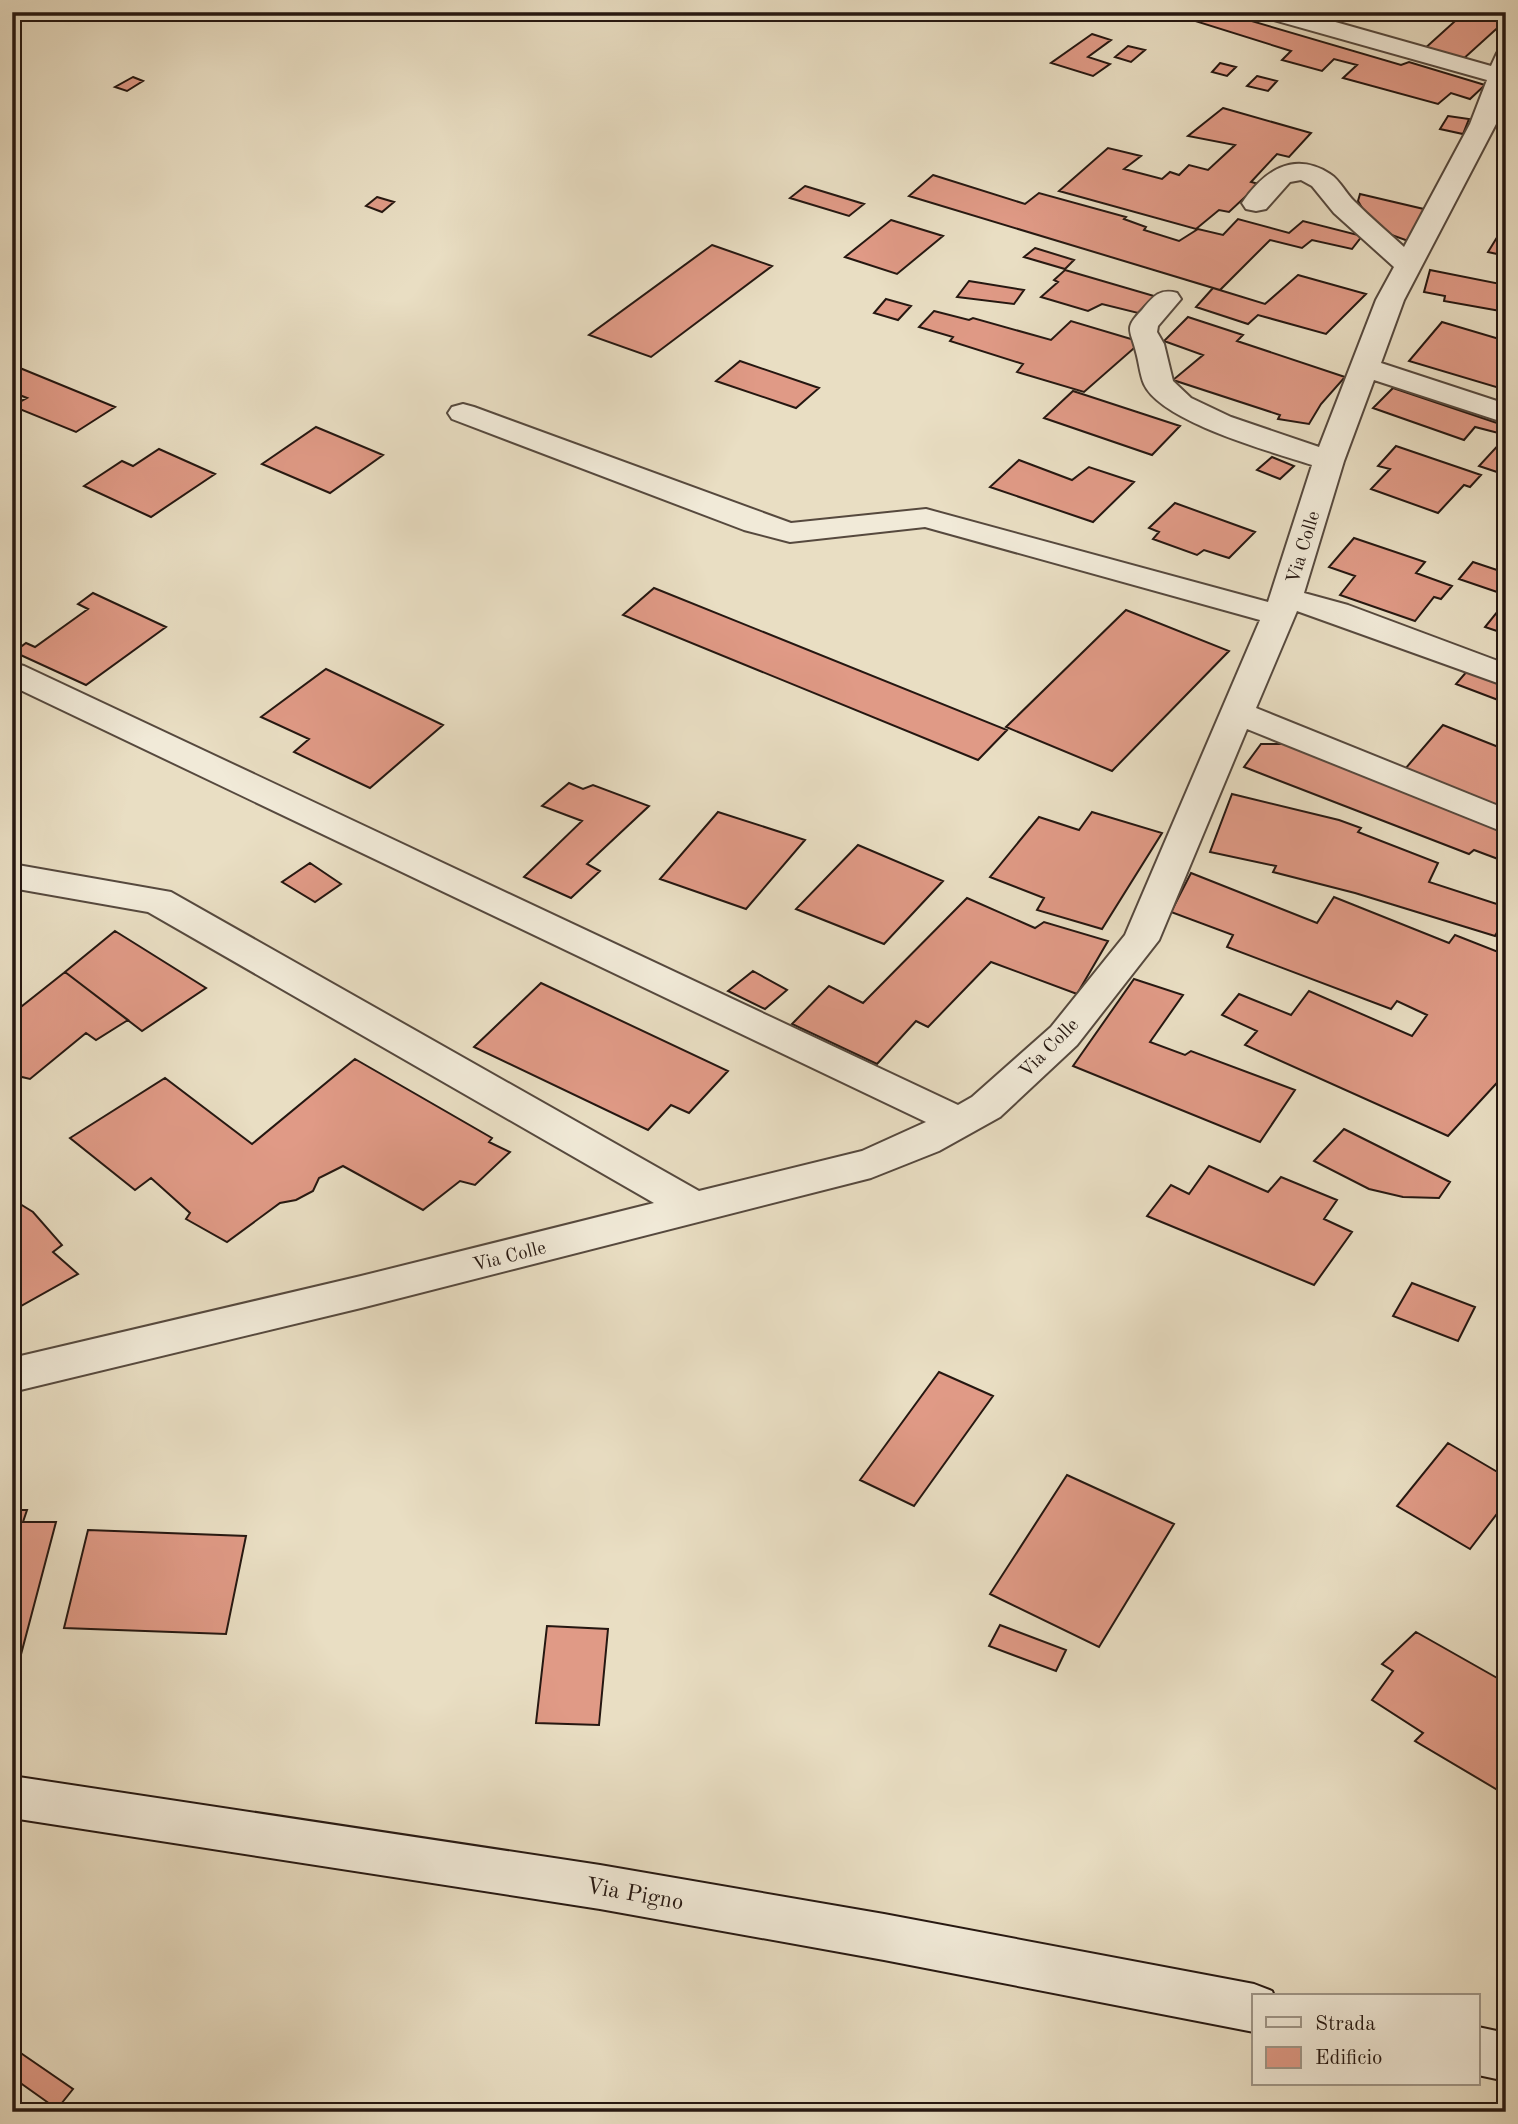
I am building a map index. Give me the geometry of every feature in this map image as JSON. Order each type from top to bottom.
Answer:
[{"type":"street","points":[[1272,12],[1503,67]]},
{"type":"street","name":"Via Colle","points":[[12,1375],[361,1292],[871,1163],[925,1141],[986,1107],[1064,1035],[1141,940],[1282,607],[1329,461],[1390,300],[1494,127],[1503,67]]},
{"type":"street","points":[[1256,203],[1282,175],[1304,172],[1322,180],[1344,207],[1409,265]]},
{"type":"street","points":[[1167,299],[1143,324],[1159,384],[1180,404],[1220,424],[1329,461]]},
{"type":"street","points":[[1364,367],[1506,414]]},
{"type":"street","points":[[463,413],[755,523],[790,533],[926,518],[1282,607],[1336,612],[1506,677]]},
{"type":"street","points":[[12,673],[960,1122]]},
{"type":"street","points":[[1236,712],[1506,822]]},
{"type":"street","points":[[12,876],[158,901],[694,1207]]},
{"type":"street","name":"Via Pigno","points":[[12,1797],[573,1882],[884,1937],[1252,2008]]},
{"type":"street","points":[[1480,2052],[1506,2057]]},
{"type":"path","points":[[1488,12],[1506,17]]},
{"type":"building","points":[[1207,12],[1221,12],[1401,65],[1409,62],[1485,85],[1470,99],[1451,93],[1438,104],[1343,78],[1357,65],[1334,59],[1322,71],[1282,60],[1291,51],[1195,21]]},
{"type":"building","points":[[1428,12],[1465,12],[1456,20]]},
{"type":"building","points":[[1465,12],[1504,22],[1461,61],[1422,51]]},
{"type":"building","points":[[1092,34],[1111,40],[1088,57],[1110,64],[1093,76],[1051,63]]},
{"type":"building","points":[[1128,46],[1145,50],[1131,62],[1115,57]]},
{"type":"building","points":[[1220,63],[1236,67],[1227,76],[1212,72]]},
{"type":"building","points":[[1257,76],[1277,81],[1268,91],[1247,86]]},
{"type":"building","points":[[133,77],[143,81],[127,91],[115,87]]},
{"type":"building","points":[[1223,108],[1311,133],[1289,157],[1277,154],[1251,182],[1259,184],[1229,212],[1219,210],[1196,229],[1059,191],[1108,148],[1141,156],[1124,169],[1162,179],[1170,172],[1179,175],[1189,165],[1208,170],[1235,145],[1188,136]]},
{"type":"building","points":[[1448,116],[1469,119],[1463,134],[1440,129]]},
{"type":"building","points":[[933,175],[1025,204],[1039,193],[1126,217],[1124,219],[1146,227],[1144,230],[1179,241],[1198,229],[1223,235],[1238,219],[1289,233],[1303,221],[1362,236],[1352,249],[1312,240],[1302,248],[1270,240],[1220,290],[909,196]]},
{"type":"building","points":[[805,186],[864,204],[849,216],[790,198]]},
{"type":"building","points":[[1360,194],[1428,210],[1411,242],[1386,233],[1365,213],[1358,201]]},
{"type":"building","points":[[377,197],[394,202],[382,212],[366,206]]},
{"type":"building","points":[[891,220],[943,236],[897,274],[845,257]]},
{"type":"building","points":[[1504,226],[1506,256],[1488,252]]},
{"type":"building","points":[[712,245],[772,266],[651,357],[589,335]]},
{"type":"building","points":[[1035,248],[1074,260],[1065,269],[1024,257]]},
{"type":"building","points":[[1065,270],[1154,296],[1138,313],[1102,304],[1088,311],[1041,297],[1058,282],[1054,280]]},
{"type":"building","points":[[1430,270],[1500,284],[1506,276],[1506,312],[1444,301],[1445,296],[1424,292]]},
{"type":"building","points":[[1298,275],[1366,294],[1326,334],[1258,315],[1248,324],[1196,307],[1213,288],[1265,304]]},
{"type":"building","points":[[969,281],[1024,290],[1014,304],[957,297]]},
{"type":"building","points":[[886,299],[911,306],[898,320],[874,313]]},
{"type":"building","points":[[934,311],[969,320],[973,318],[1051,340],[1071,321],[1141,342],[1084,392],[1017,372],[1023,364],[950,341],[953,337],[919,327]]},
{"type":"building","points":[[1188,317],[1243,335],[1237,341],[1345,377],[1321,404],[1309,424],[1278,419],[1280,415],[1173,380],[1203,355],[1164,341]]},
{"type":"building","points":[[1442,322],[1506,341],[1506,390],[1409,361]]},
{"type":"building","points":[[740,361],[819,388],[796,408],[716,381]]},
{"type":"building","points":[[15,366],[115,407],[76,432],[12,406],[27,398],[12,392],[12,368]]},
{"type":"building","points":[[1393,388],[1506,426],[1506,435],[1475,427],[1464,440],[1373,408]]},
{"type":"building","points":[[1073,391],[1180,426],[1152,455],[1044,418]]},
{"type":"building","points":[[316,427],[383,455],[330,493],[262,464]]},
{"type":"building","points":[[1502,441],[1506,442],[1506,475],[1479,466]]},
{"type":"building","points":[[1396,446],[1481,475],[1470,487],[1464,485],[1438,513],[1371,489],[1390,469],[1378,466]]},
{"type":"building","points":[[159,449],[215,474],[151,517],[84,486],[122,461],[133,466]]},
{"type":"building","points":[[1272,457],[1294,466],[1280,479],[1257,470]]},
{"type":"building","points":[[1019,460],[1072,480],[1089,467],[1134,482],[1093,522],[990,487]]},
{"type":"building","points":[[1175,503],[1255,532],[1229,558],[1204,550],[1197,555],[1153,539],[1159,532],[1149,528]]},
{"type":"building","points":[[1354,538],[1425,562],[1416,573],[1452,586],[1441,599],[1434,597],[1415,621],[1340,595],[1355,576],[1329,567]]},
{"type":"building","points":[[1473,562],[1506,573],[1506,595],[1459,579]]},
{"type":"building","points":[[654,588],[1007,730],[978,760],[623,615]]},
{"type":"building","points":[[93,593],[166,627],[86,685],[14,652],[26,643],[35,647],[88,609],[78,604]]},
{"type":"building","points":[[1506,601],[1506,634],[1485,627]]},
{"type":"building","points":[[1126,610],[1229,651],[1112,771],[1006,727]]},
{"type":"building","points":[[326,669],[443,725],[370,788],[294,752],[309,739],[261,717]]},
{"type":"building","points":[[1468,670],[1506,685],[1506,703],[1456,684]]},
{"type":"building","points":[[1443,725],[1506,750],[1506,810],[1405,769]]},
{"type":"building","points":[[1261,744],[1287,744],[1506,831],[1506,862],[1474,850],[1469,854],[1244,767]]},
{"type":"building","points":[[569,783],[583,789],[593,785],[649,806],[587,864],[600,871],[571,898],[524,877],[582,821],[542,806]]},
{"type":"building","points":[[1232,794],[1339,820],[1361,828],[1358,832],[1438,863],[1429,882],[1506,907],[1506,928],[1500,927],[1495,936],[1355,893],[1273,872],[1276,866],[1210,852]]},
{"type":"building","points":[[718,812],[805,840],[746,909],[660,879]]},
{"type":"building","points":[[1092,812],[1162,833],[1102,929],[1037,910],[1044,898],[990,877],[1039,817],[1079,830]]},
{"type":"building","points":[[858,845],[943,881],[884,944],[796,909]]},
{"type":"building","points":[[310,863],[341,884],[315,902],[282,882]]},
{"type":"building","points":[[1191,873],[1317,923],[1334,897],[1449,943],[1455,935],[1506,955],[1500,966],[1506,968],[1506,1073],[1448,1136],[1245,1045],[1257,1031],[1222,1015],[1239,994],[1291,1015],[1309,991],[1412,1036],[1427,1015],[1397,1001],[1391,1009],[1227,947],[1233,935],[1171,912]]},
{"type":"building","points":[[967,898],[1035,928],[1044,922],[1108,941],[1077,994],[991,962],[928,1027],[916,1021],[877,1064],[792,1024],[829,986],[863,1003]]},
{"type":"building","points":[[115,931],[206,988],[142,1031],[65,972]]},
{"type":"building","points":[[753,971],[787,990],[765,1009],[728,991]]},
{"type":"building","points":[[65,972],[128,1020],[96,1040],[86,1033],[30,1079],[22,1077],[12,1069],[12,1014]]},
{"type":"building","points":[[1134,979],[1183,995],[1150,1042],[1185,1055],[1191,1051],[1295,1090],[1260,1142],[1073,1066]]},
{"type":"building","points":[[541,983],[728,1071],[689,1113],[671,1105],[648,1130],[474,1047]]},
{"type":"building","points":[[355,1059],[492,1138],[489,1142],[510,1152],[475,1185],[460,1181],[423,1210],[343,1166],[319,1178],[313,1191],[296,1200],[280,1203],[227,1242],[186,1219],[190,1213],[151,1178],[135,1190],[70,1138],[165,1078],[252,1144]]},
{"type":"building","points":[[1344,1129],[1450,1182],[1439,1198],[1403,1197],[1369,1189],[1314,1161]]},
{"type":"building","points":[[1209,1166],[1268,1192],[1281,1177],[1337,1200],[1324,1219],[1352,1232],[1314,1285],[1147,1216],[1171,1185],[1189,1194]]},
{"type":"building","points":[[12,1199],[33,1212],[62,1245],[53,1252],[78,1274],[12,1311]]},
{"type":"building","points":[[1412,1283],[1475,1307],[1458,1341],[1393,1316]]},
{"type":"building","points":[[939,1372],[993,1396],[914,1506],[860,1480]]},
{"type":"building","points":[[1448,1443],[1506,1477],[1506,1502],[1470,1549],[1397,1506]]},
{"type":"building","points":[[1067,1475],[1174,1524],[1099,1647],[990,1594]]},
{"type":"building","points":[[12,1510],[27,1510],[23,1522],[56,1522],[19,1662],[12,1662]]},
{"type":"building","points":[[88,1530],[246,1536],[226,1634],[64,1628]]},
{"type":"building","points":[[1000,1625],[1066,1650],[1056,1671],[989,1646]]},
{"type":"building","points":[[547,1626],[608,1629],[599,1725],[536,1723]]},
{"type":"building","points":[[1416,1632],[1506,1683],[1506,1795],[1415,1741],[1423,1733],[1372,1700],[1393,1671],[1382,1664]]},
{"type":"building","points":[[12,2047],[73,2089],[57,2109],[12,2077]]}]
